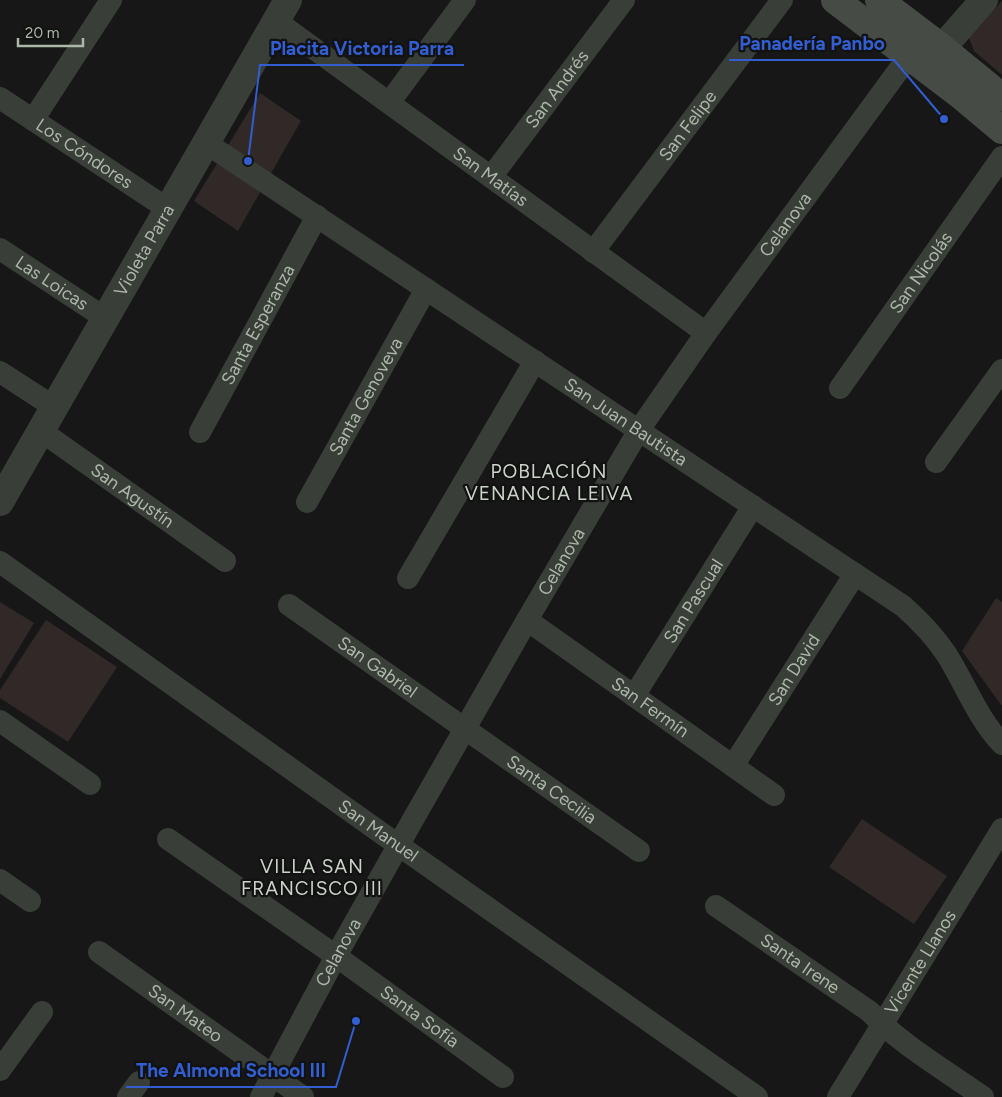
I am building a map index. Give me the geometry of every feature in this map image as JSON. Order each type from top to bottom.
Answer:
[{"type":"main road","points":[[834,0],[959,94],[1002,130]]},
{"type":"main road","points":[[879,0],[1002,97]]},
{"type":"street","points":[[388,103],[465,0]]},
{"type":"street","name":"San Andrés","points":[[491,177],[624,0]]},
{"type":"street","name":"San Felipe","points":[[593,252],[782,0]]},
{"type":"street","points":[[909,56],[942,48],[984,0]]},
{"type":"street","points":[[33,120],[103,3]]},
{"type":"street","name":"San Matías","points":[[282,10],[388,103],[706,333]]},
{"type":"street","name":"Violeta Parra","points":[[0,500],[282,10]]},
{"type":"street","name":"Celanova","points":[[261,1097],[398,845],[639,430],[706,333],[909,56]]},
{"type":"street","name":"Los Cóndores","points":[[0,98],[168,209]]},
{"type":"street","name":"San Juan Bautista","points":[[206,143],[903,606],[933,636],[947,656],[985,722],[1002,744]]},
{"type":"street","name":"San Nicolás","points":[[840,388],[1002,157]]},
{"type":"street","name":"Santa Esperanza","points":[[200,432],[317,216]]},
{"type":"street","name":"Las Loicas","points":[[0,249],[105,318]]},
{"type":"street","name":"Santa Genoveva","points":[[306,502],[426,289]]},
{"type":"street","points":[[408,578],[535,361]]},
{"type":"street","points":[[936,462],[1002,370]]},
{"type":"street","points":[[0,372],[54,407]]},
{"type":"street","name":"San Agustín","points":[[41,431],[225,561]]},
{"type":"street","name":"San Pascual","points":[[634,696],[753,506]]},
{"type":"street","name":"San Manuel","points":[[0,562],[757,1097]]},
{"type":"street","name":"San David","points":[[732,766],[855,574]]},
{"type":"street","name":"San Gabriel","points":[[289,605],[465,729]]},
{"type":"street","name":"San Fermín","points":[[527,620],[774,796]]},
{"type":"street","points":[[0,721],[90,784]]},
{"type":"street","name":"Santa Cecilia","points":[[465,729],[638,851]]},
{"type":"street","name":"Vicente Llanos","points":[[838,1097],[1002,829]]},
{"type":"street","name":"Santa Sofía","points":[[168,839],[336,956],[503,1077]]},
{"type":"street","points":[[0,880],[30,901]]},
{"type":"street","name":"Santa Irene","points":[[716,906],[870,1011],[882,1024],[915,1050],[983,1097]]},
{"type":"street","name":"San Mateo","points":[[99,952],[303,1097]]},
{"type":"street","points":[[0,1070],[42,1012]]},
{"type":"shaded area","points":[[1002,1],[1002,75],[974,51],[969,38]]},
{"type":"shaded area","points":[[260,93],[301,121],[238,231],[194,201]]},
{"type":"shaded area","points":[[996,598],[1002,602],[1002,706],[962,651]]},
{"type":"shaded area","points":[[0,602],[34,623],[0,679]]},
{"type":"shaded area","points":[[46,620],[117,667],[68,742],[0,698],[0,690]]},
{"type":"shaded area","points":[[862,819],[947,876],[914,924],[829,867]]},
{"type":"place","name":"Panadería Panbo","points":[[944,119]]},
{"type":"place","name":"Placita Victoria Parra","points":[[248,161]]},
{"type":"place","name":"The Almond School III","points":[[356,1021]]},
{"type":"district","name":"POBLACIÓN VENANCIA LEIVA","points":[[549,482]]},
{"type":"district","name":"VILLA SAN FRANCISCO III","points":[[312,877]]}]
